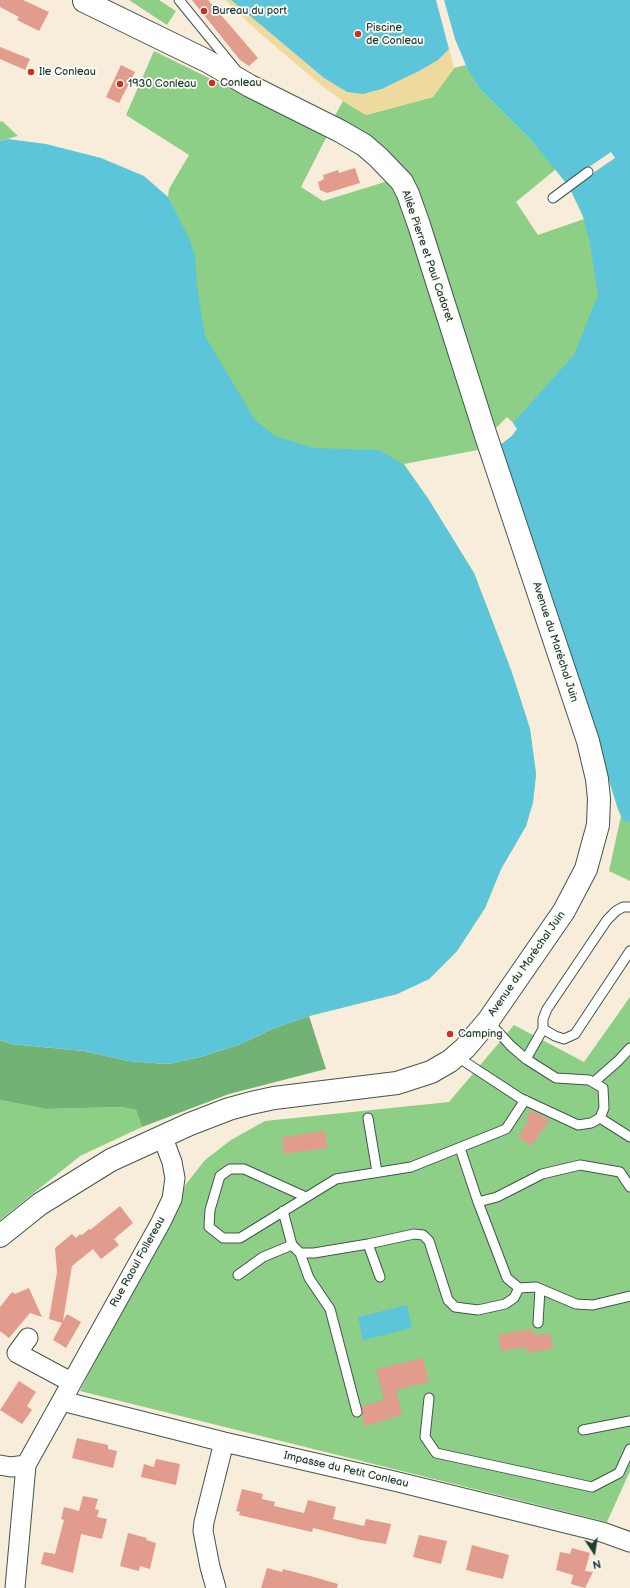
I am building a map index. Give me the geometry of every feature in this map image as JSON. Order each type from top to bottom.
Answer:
[{"type":"street","name":"Allée Pierre et Paul Cadoret","points":[[90,2],[207,61],[250,86],[340,131],[364,145],[402,182],[419,225],[485,433]]},
{"type":"street","name":"Avenue du Maréchal Juin","points":[[0,1236],[40,1204],[111,1160],[160,1137],[229,1109],[274,1098],[397,1083],[431,1072],[441,1067],[456,1056],[488,1021],[564,911],[577,889],[586,869],[594,844],[598,825],[599,799],[596,779],[588,741],[485,433]]},
{"type":"street","name":"Rue Raoul Follereau","points":[[16,1588],[26,1465],[161,1222],[172,1199],[175,1178],[172,1162],[166,1146],[160,1137]]},
{"type":"street","points":[[28,1338],[17,1353],[72,1382]]},
{"type":"street","name":"Impasse du Petit Conleau","points":[[62,1401],[224,1442],[394,1481],[602,1532],[630,1542]]},
{"type":"street","points":[[216,1588],[203,1531],[224,1442]]},
{"type":"street","points":[[0,1465],[26,1465]]},
{"type":"lane","points":[[179,0],[250,86]]},
{"type":"lane","points":[[553,198],[588,172]]},
{"type":"lane","points":[[526,1059],[543,1029],[543,1019],[547,1009],[607,920],[616,911],[623,907],[630,907]]},
{"type":"lane","points":[[543,1029],[564,1039],[575,1034],[630,951]]},
{"type":"lane","points":[[456,1056],[525,1100],[578,1125],[591,1123],[600,1118],[604,1108],[603,1088],[589,1080],[556,1078],[526,1059],[488,1021]]},
{"type":"lane","points":[[594,1082],[618,1061],[630,1048]]},
{"type":"lane","points":[[306,1197],[244,1169],[230,1169],[220,1176],[210,1210],[209,1227],[223,1238],[240,1238],[336,1179],[411,1167],[506,1129],[525,1100]]},
{"type":"lane","points":[[368,1118],[377,1172]]},
{"type":"lane","points":[[600,1118],[630,1137]]},
{"type":"lane","points":[[460,1148],[478,1202],[507,1278],[518,1288],[536,1287],[576,1304],[593,1305],[630,1296]]},
{"type":"lane","points":[[478,1202],[497,1197],[542,1174],[580,1165],[620,1172],[630,1187]]},
{"type":"lane","points":[[283,1211],[292,1245],[300,1253],[309,1278],[330,1309],[357,1412]]},
{"type":"lane","points":[[300,1253],[314,1253],[368,1244],[414,1234],[423,1235],[429,1241],[448,1300],[455,1307],[478,1310],[505,1304],[514,1298],[518,1288]]},
{"type":"lane","points":[[368,1244],[380,1277]]},
{"type":"lane","points":[[238,1275],[263,1257],[292,1245]]},
{"type":"lane","points":[[538,1323],[540,1289]]},
{"type":"lane","points":[[429,1398],[425,1438],[436,1453],[592,1487],[619,1473],[630,1449]]},
{"type":"lane","points":[[584,1430],[630,1421]]},
{"type":"green space","points":[[129,0],[159,0],[176,11],[167,25]]},
{"type":"green space","points":[[154,51],[327,136],[301,187],[323,201],[388,181],[400,198],[483,449],[404,464],[427,497],[474,573],[511,670],[530,729],[536,774],[533,802],[526,826],[501,869],[485,908],[457,951],[429,979],[397,994],[309,1016],[0,1040],[177,392],[176,214],[168,197],[169,189],[189,155],[126,115]]},
{"type":"green space","points":[[466,65],[480,89],[531,140],[556,169],[516,202],[538,235],[584,219],[570,189],[590,175],[630,353],[630,881],[609,871],[621,816],[499,446],[512,436],[518,428],[507,417],[492,432],[417,192],[333,119],[343,101],[366,115],[433,97],[454,68]]},
{"type":"green space","points":[[2,121],[18,136],[0,141],[0,122]]},
{"type":"green space","points":[[630,997],[630,1471],[607,1522],[80,1391],[186,1184],[205,1160],[231,1140],[265,1121],[449,1102],[514,1025],[584,1062]]},
{"type":"green space","points":[[309,1016],[326,1069],[229,1094],[142,1127],[136,1110],[121,1107],[46,1109],[0,1100],[0,1040],[11,1044],[84,1051],[128,1061],[168,1064],[200,1057],[241,1044],[272,1029]]},
{"type":"green space","points":[[0,1100],[46,1109],[121,1107],[136,1110],[142,1127],[80,1156],[0,1220]]},
{"type":"sand","points":[[225,0],[231,0],[324,78],[347,92],[363,94],[382,89],[438,60],[449,49],[454,68],[433,97],[366,115],[321,85],[263,36]]},
{"type":"water","name":"Piscine de Conleau","points":[[231,0],[436,0],[449,49],[438,60],[382,89],[363,94],[347,92],[324,78]]},
{"type":"water","points":[[444,0],[630,0],[630,822],[623,820],[618,809],[586,707],[499,446],[512,436],[517,429],[513,423],[574,355],[598,295],[590,244],[583,215],[566,183],[531,140],[480,89],[468,70],[455,39]]},
{"type":"water","points":[[8,139],[46,144],[101,158],[144,176],[168,197],[189,238],[195,256],[197,286],[205,336],[255,420],[275,436],[314,448],[379,450],[403,464],[427,497],[474,573],[511,670],[530,729],[536,774],[533,802],[526,826],[501,869],[485,908],[457,951],[429,979],[397,994],[309,1016],[272,1029],[241,1044],[200,1057],[168,1064],[128,1061],[84,1051],[11,1044],[0,1040],[0,141]]},
{"type":"water","points":[[407,1305],[412,1328],[363,1340],[358,1317]]},
{"type":"pier","points":[[611,152],[615,158],[568,190],[564,184]]},
{"type":"building","points":[[0,0],[23,0],[49,12],[39,31],[17,20],[19,17],[0,7]]},
{"type":"building","points":[[192,0],[208,0],[258,58],[249,66],[240,60]]},
{"type":"building","points":[[0,47],[30,59],[25,70],[0,59]]},
{"type":"building","name":"1930 Conleau","points":[[121,65],[135,72],[119,103],[106,97]]},
{"type":"building","points":[[355,168],[360,183],[327,193],[320,190],[318,182],[324,179],[323,175],[338,170],[339,173]]},
{"type":"building","points":[[532,1110],[550,1120],[531,1146],[518,1137],[529,1120],[526,1118]]},
{"type":"building","points":[[325,1131],[327,1148],[284,1154],[282,1137]]},
{"type":"building","points":[[120,1206],[133,1223],[114,1239],[119,1245],[101,1259],[93,1249],[72,1266],[63,1321],[67,1314],[81,1322],[66,1348],[53,1340],[62,1323],[49,1319],[57,1272],[55,1248],[72,1234],[76,1238],[80,1234],[82,1235],[89,1229],[90,1230]]},
{"type":"building","points":[[29,1288],[42,1317],[30,1313],[9,1338],[0,1331],[0,1307],[12,1292],[15,1294]]},
{"type":"building","points":[[532,1329],[534,1335],[550,1333],[553,1349],[527,1353],[526,1347],[501,1351],[498,1335]]},
{"type":"building","points":[[423,1358],[429,1382],[396,1390],[402,1415],[365,1426],[362,1415],[362,1406],[384,1400],[376,1369]]},
{"type":"building","points":[[19,1381],[36,1392],[27,1406],[32,1410],[22,1424],[0,1410]]},
{"type":"building","points":[[77,1438],[108,1445],[108,1449],[117,1451],[113,1468],[72,1458]]},
{"type":"building","points":[[156,1459],[180,1464],[176,1485],[141,1477],[144,1464],[154,1467]]},
{"type":"building","points":[[242,1489],[263,1494],[262,1499],[275,1502],[274,1506],[304,1513],[308,1500],[336,1507],[333,1519],[364,1526],[366,1519],[391,1524],[386,1544],[361,1540],[313,1528],[312,1532],[239,1515],[240,1512],[236,1511]]},
{"type":"building","points":[[83,1496],[98,1499],[95,1509],[99,1510],[97,1517],[107,1519],[102,1539],[81,1534],[73,1573],[41,1564],[44,1552],[55,1554],[64,1520],[61,1519],[64,1507],[79,1511]]},
{"type":"building","points":[[128,1533],[147,1538],[146,1540],[156,1543],[150,1569],[140,1566],[139,1571],[120,1566]]},
{"type":"building","points":[[419,1535],[447,1541],[441,1564],[413,1557]]},
{"type":"building","points":[[472,1545],[509,1555],[503,1579],[466,1570]]},
{"type":"building","points":[[572,1548],[590,1553],[585,1571],[593,1572],[585,1588],[571,1584],[573,1575],[556,1570],[560,1552],[570,1554]]},
{"type":"building","points":[[267,1568],[282,1572],[283,1569],[314,1577],[338,1584],[337,1588],[261,1588]]},
{"type":"place","name":"Bureau du port","points":[[204,11]]},
{"type":"place","name":"Piscine de Conleau","points":[[358,34]]},
{"type":"place","name":"Ile Conleau","points":[[31,72]]},
{"type":"place","name":"Conleau","points":[[212,83]]},
{"type":"place","name":"1930 Conleau","points":[[120,84]]},
{"type":"place","name":"Camping","points":[[450,1034]]}]
